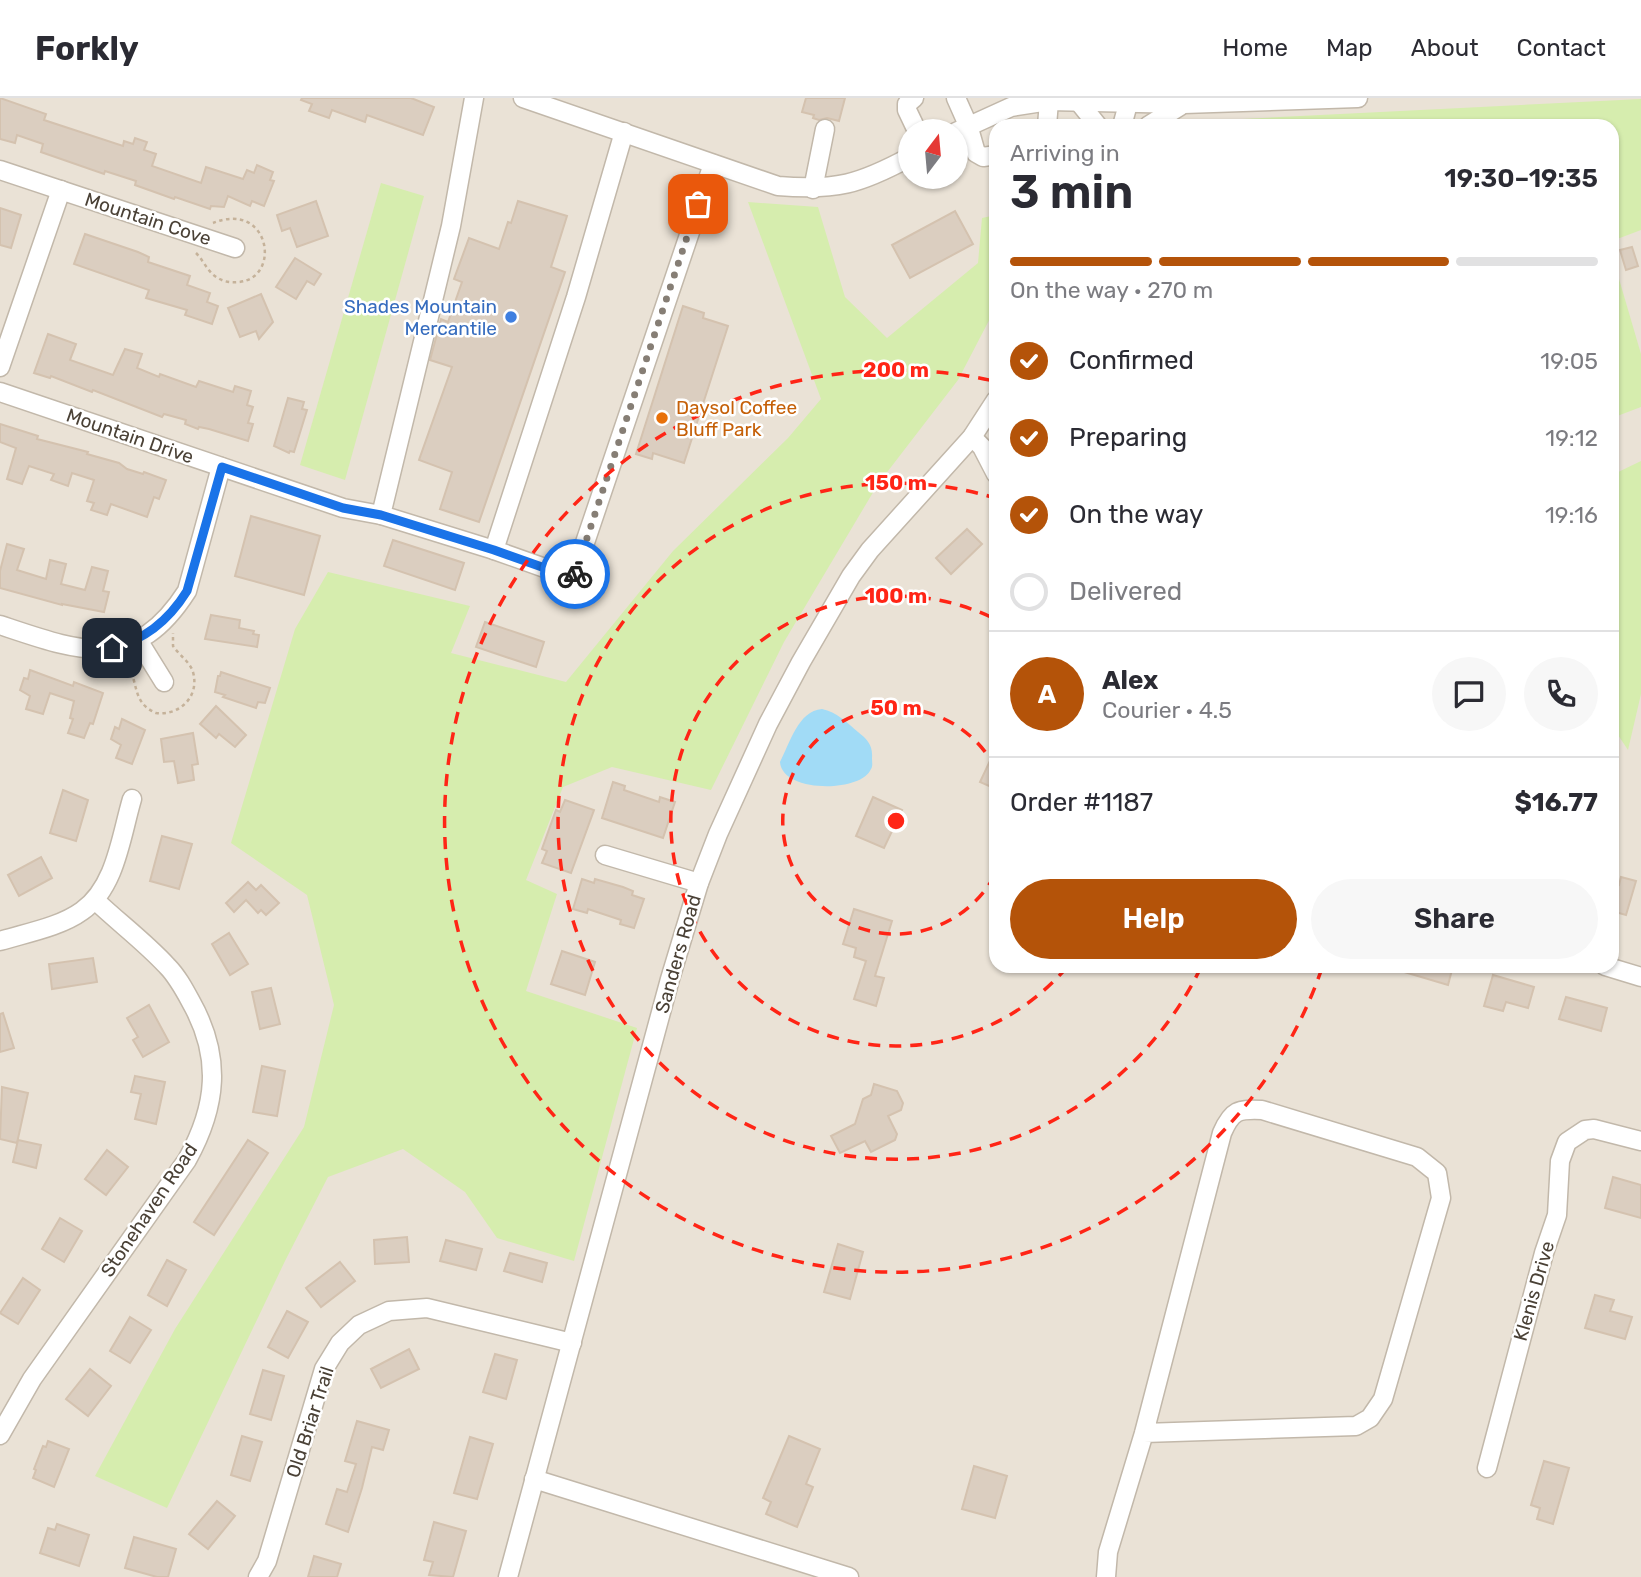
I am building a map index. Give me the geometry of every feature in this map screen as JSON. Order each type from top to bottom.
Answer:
[{"type":"street","points":[[381,515],[451,226],[474,98]]},
{"type":"street","points":[[523,98],[543,101],[778,186],[813,189],[847,185],[875,176],[898,163]]},
{"type":"street","points":[[912,119],[907,104],[914,98]]},
{"type":"street","points":[[956,98],[960,119]]},
{"type":"street","points":[[968,126],[1012,102],[1357,98]]},
{"type":"street","points":[[1081,100],[1093,119]]},
{"type":"street","points":[[1048,119],[1049,101]]},
{"type":"street","points":[[1124,119],[1128,101]]},
{"type":"street","points":[[1156,119],[1178,101]]},
{"type":"street","points":[[813,189],[825,129]]},
{"type":"street","points":[[494,550],[576,297],[624,132]]},
{"type":"street","points":[[968,139],[976,153],[983,157],[989,156]]},
{"type":"street","name":"Mountain Drive","points":[[0,392],[343,508],[381,515],[573,578],[713,164]]},
{"type":"street","name":"Mountain Cove","points":[[0,170],[234,248]]},
{"type":"street","name":"Mountain Cove","points":[[0,367],[61,190]]},
{"type":"street","name":"Sanders Road","points":[[508,1577],[670,979],[699,883],[718,834],[768,724],[850,576],[888,528],[972,437],[989,411]]},
{"type":"street","points":[[972,437],[982,447],[989,460]]},
{"type":"street","points":[[0,625],[69,647],[94,651],[132,643],[138,639],[169,615],[187,591],[222,467]]},
{"type":"street","points":[[138,639],[164,682]]},
{"type":"street","points":[[0,942],[67,919],[95,900],[106,886],[132,799]]},
{"type":"street","points":[[605,855],[699,883]]},
{"type":"street","name":"Stonehaven Road","points":[[0,1435],[32,1379],[187,1160],[201,1131],[212,1092],[210,1047],[202,1022],[179,981],[168,966],[95,900]]},
{"type":"street","points":[[1619,970],[1641,977]]},
{"type":"street","points":[[1106,1577],[1108,1552],[1144,1433],[1222,1133],[1229,1117],[1241,1110],[1262,1110],[1417,1157],[1437,1173],[1441,1198],[1382,1399],[1370,1418],[1356,1426],[1144,1433]]},
{"type":"street","name":"Klenis Drive","points":[[1487,1468],[1544,1253],[1557,1215],[1560,1161],[1567,1142],[1585,1130],[1594,1129],[1641,1141]]},
{"type":"street","name":"Old Briar Trail","points":[[258,1577],[267,1561],[324,1370],[340,1343],[359,1325],[389,1311],[428,1308],[572,1343]]},
{"type":"street","points":[[534,1479],[849,1577]]},
{"type":"path","points":[[188,248],[199,256],[213,275],[224,281],[243,282],[258,270],[265,255],[265,247],[255,226],[231,218],[210,224]]},
{"type":"shaded area","points":[[0,98],[1641,98],[1641,1577],[0,1577]]},
{"type":"green space","points":[[1641,99],[1641,230],[1619,238],[1619,119],[1242,119]]},
{"type":"green space","points":[[381,183],[424,196],[345,480],[300,465]]},
{"type":"green space","points":[[748,202],[818,207],[845,297],[887,338],[978,263],[982,218],[989,216],[989,320],[958,380],[878,484],[784,642],[711,790],[612,767],[563,787],[526,880],[557,894],[526,991],[637,1028],[574,1261],[497,1238],[465,1192],[403,1149],[328,1177],[167,1508],[95,1476],[175,1329],[304,1127],[334,1005],[307,895],[231,843],[295,629],[328,572],[470,606],[451,653],[566,682],[673,551],[788,438],[821,399]]},
{"type":"green space","points":[[1619,279],[1641,354],[1641,407],[1619,415]]},
{"type":"green space","points":[[1641,461],[1641,694],[1628,750],[1619,736],[1619,472]]},
{"type":"water","points":[[822,709],[841,718],[869,743],[872,749],[872,765],[864,777],[838,786],[822,786],[794,780],[784,772],[780,762],[796,729],[807,715]]},
{"type":"building","points":[[0,98],[46,114],[44,120],[123,146],[124,141],[133,144],[135,138],[147,142],[144,150],[156,154],[152,166],[201,183],[206,167],[243,179],[247,170],[254,173],[257,165],[273,172],[270,180],[274,181],[264,206],[252,201],[250,206],[228,196],[224,207],[211,206],[210,209],[175,197],[174,199],[135,185],[136,181],[105,171],[104,174],[41,152],[43,144],[17,135],[15,143],[0,139]]},
{"type":"building","points":[[411,98],[434,107],[423,135],[367,115],[365,122],[332,110],[329,118],[309,111],[312,104],[301,100]]},
{"type":"building","points":[[806,98],[845,98],[839,121],[827,118],[819,120],[813,118],[814,115],[802,112]]},
{"type":"building","points":[[316,201],[328,236],[297,247],[290,228],[282,231],[277,215]]},
{"type":"building","points":[[518,201],[567,216],[551,267],[565,272],[479,522],[440,509],[452,472],[419,460],[452,367],[430,360],[441,319],[448,322],[462,282],[454,279],[469,238],[499,249]]},
{"type":"building","points":[[0,208],[21,215],[11,248],[0,245]]},
{"type":"building","points":[[955,211],[973,244],[910,278],[892,245]]},
{"type":"building","points":[[85,234],[138,252],[149,257],[148,262],[190,276],[187,285],[210,293],[207,302],[218,306],[212,324],[185,315],[187,310],[146,298],[149,290],[74,264]]},
{"type":"building","points":[[1632,247],[1638,266],[1626,270],[1620,250]]},
{"type":"building","points":[[295,258],[321,274],[314,285],[307,281],[296,299],[276,287]]},
{"type":"building","points":[[261,294],[273,322],[259,339],[256,331],[240,337],[228,308]]},
{"type":"building","points":[[683,306],[704,313],[703,318],[728,326],[684,463],[653,453],[652,459],[636,454]]},
{"type":"building","points":[[48,334],[76,344],[70,360],[113,375],[125,349],[142,354],[137,368],[159,377],[160,374],[196,387],[199,381],[233,392],[235,386],[251,391],[247,405],[253,407],[248,423],[253,424],[248,441],[209,429],[198,429],[185,424],[186,420],[164,414],[162,417],[93,390],[92,392],[51,376],[50,378],[34,373]]},
{"type":"building","points":[[288,398],[304,402],[302,409],[307,410],[294,452],[289,453],[274,446]]},
{"type":"building","points":[[0,424],[38,436],[37,439],[88,452],[87,454],[119,463],[127,469],[166,480],[159,499],[154,497],[147,517],[111,504],[107,515],[91,510],[94,503],[87,501],[94,480],[72,473],[68,486],[51,480],[54,474],[29,466],[22,484],[7,479],[16,448],[0,442]]},
{"type":"building","points":[[251,516],[320,536],[304,595],[235,576]]},
{"type":"building","points":[[967,529],[982,544],[951,574],[936,558]]},
{"type":"building","points":[[393,540],[464,563],[455,590],[384,566]]},
{"type":"building","points":[[7,544],[24,549],[17,570],[46,579],[50,560],[66,564],[61,584],[85,590],[92,567],[108,571],[103,591],[109,592],[104,612],[62,605],[0,588],[0,571]]},
{"type":"building","points":[[211,615],[240,620],[239,628],[254,631],[253,634],[259,635],[257,647],[205,639]]},
{"type":"building","points":[[485,622],[544,642],[536,667],[476,647]]},
{"type":"building","points":[[30,670],[73,686],[74,682],[103,693],[93,724],[90,723],[84,738],[68,733],[73,719],[70,718],[74,701],[50,693],[43,714],[26,709],[30,696],[20,690],[24,678],[28,679]]},
{"type":"building","points":[[221,672],[270,688],[265,703],[258,702],[256,708],[215,692]]},
{"type":"building","points":[[216,706],[246,735],[235,747],[219,734],[216,738],[200,724]]},
{"type":"building","points":[[122,719],[145,730],[132,764],[116,758],[121,745],[111,739],[115,727],[119,729]]},
{"type":"building","points":[[193,733],[198,764],[192,765],[194,780],[178,783],[174,761],[164,762],[161,739]]},
{"type":"building","points":[[989,763],[989,786],[980,782]]},
{"type":"building","points":[[613,782],[625,786],[624,790],[659,802],[660,797],[675,802],[663,838],[602,818]]},
{"type":"building","points":[[63,790],[88,800],[76,841],[50,833]]},
{"type":"building","points":[[873,797],[902,810],[884,848],[856,836]]},
{"type":"building","points":[[565,800],[594,810],[571,873],[542,863],[547,851],[542,849],[556,810],[560,812]]},
{"type":"building","points":[[162,836],[192,844],[179,889],[150,881]]},
{"type":"building","points":[[41,857],[52,878],[19,896],[8,875]]},
{"type":"building","points":[[1621,877],[1636,881],[1626,915],[1619,913]]},
{"type":"building","points":[[582,879],[594,883],[595,879],[623,887],[633,891],[632,895],[644,899],[634,928],[620,924],[621,920],[588,909],[587,913],[573,909]]},
{"type":"building","points":[[248,882],[256,890],[261,885],[279,903],[266,915],[261,910],[258,913],[246,900],[234,912],[226,903]]},
{"type":"building","points":[[854,909],[892,921],[875,976],[884,978],[876,1006],[854,999],[866,961],[854,957],[856,948],[843,944]]},
{"type":"building","points":[[229,933],[248,964],[230,975],[212,944]]},
{"type":"building","points":[[562,951],[595,962],[585,995],[551,984]]},
{"type":"building","points":[[93,958],[97,982],[52,989],[49,964]]},
{"type":"building","points":[[1408,973],[1451,973],[1448,985]]},
{"type":"building","points":[[1493,975],[1534,987],[1528,1008],[1506,1002],[1503,1011],[1484,1006]]},
{"type":"building","points":[[271,988],[280,1024],[260,1029],[252,992]]},
{"type":"building","points":[[1566,997],[1607,1008],[1601,1031],[1559,1019]]},
{"type":"building","points":[[149,1005],[169,1042],[143,1057],[133,1040],[138,1037],[127,1018]]},
{"type":"building","points":[[3,1013],[14,1048],[0,1052],[0,1014]]},
{"type":"building","points":[[262,1066],[285,1071],[277,1116],[253,1112]]},
{"type":"building","points":[[135,1076],[165,1082],[156,1124],[135,1119],[141,1094],[131,1092]]},
{"type":"building","points":[[874,1084],[897,1091],[903,1103],[901,1110],[888,1116],[897,1134],[895,1140],[871,1152],[865,1141],[840,1153],[831,1136],[855,1124],[863,1099],[871,1095]]},
{"type":"building","points":[[2,1087],[28,1093],[17,1143],[0,1139]]},
{"type":"building","points":[[18,1140],[41,1145],[36,1168],[13,1162]]},
{"type":"building","points":[[248,1140],[268,1153],[214,1235],[194,1222]]},
{"type":"building","points":[[107,1150],[128,1167],[106,1195],[85,1179]]},
{"type":"building","points":[[1613,1177],[1641,1185],[1641,1218],[1605,1208]]},
{"type":"building","points":[[60,1218],[82,1231],[64,1262],[42,1249]]},
{"type":"building","points":[[407,1237],[409,1262],[375,1264],[374,1240]]},
{"type":"building","points":[[446,1240],[482,1249],[476,1270],[440,1261]]},
{"type":"building","points":[[838,1244],[863,1252],[850,1299],[824,1292]]},
{"type":"building","points":[[510,1253],[547,1263],[542,1282],[504,1271]]},
{"type":"building","points":[[167,1260],[186,1270],[167,1306],[148,1295]]},
{"type":"building","points":[[340,1262],[355,1281],[321,1307],[306,1288]]},
{"type":"building","points":[[23,1278],[40,1290],[18,1324],[0,1313]]},
{"type":"building","points":[[1595,1295],[1614,1300],[1610,1311],[1632,1317],[1625,1339],[1585,1328]]},
{"type":"building","points":[[287,1311],[308,1322],[288,1358],[268,1347]]},
{"type":"building","points":[[130,1317],[151,1330],[130,1363],[110,1351]]},
{"type":"building","points":[[409,1349],[419,1369],[381,1388],[371,1369]]},
{"type":"building","points":[[495,1354],[517,1360],[506,1399],[483,1392]]},
{"type":"building","points":[[90,1369],[111,1386],[88,1416],[66,1399]]},
{"type":"building","points":[[263,1370],[284,1376],[271,1420],[250,1414]]},
{"type":"building","points":[[357,1421],[389,1430],[383,1450],[372,1447],[348,1532],[326,1524],[337,1489],[347,1492],[356,1464],[345,1461]]},
{"type":"building","points":[[242,1436],[262,1442],[250,1481],[231,1475]]},
{"type":"building","points":[[789,1436],[820,1449],[806,1484],[813,1487],[797,1527],[766,1514],[771,1502],[763,1498]]},
{"type":"building","points":[[470,1437],[493,1444],[477,1499],[454,1493]]},
{"type":"building","points":[[48,1441],[69,1449],[54,1487],[33,1478],[43,1446],[46,1447]]},
{"type":"building","points":[[1544,1461],[1569,1468],[1553,1524],[1537,1519],[1540,1508],[1531,1505]]},
{"type":"building","points":[[974,1466],[1007,1476],[995,1518],[962,1509]]},
{"type":"building","points":[[217,1501],[235,1516],[208,1549],[189,1534]]},
{"type":"building","points":[[434,1522],[466,1531],[453,1577],[429,1575],[433,1562],[424,1560]]},
{"type":"building","points":[[57,1524],[89,1535],[79,1566],[40,1553],[48,1528],[55,1530]]},
{"type":"building","points":[[134,1537],[176,1549],[168,1577],[157,1577],[125,1568]]},
{"type":"building","points":[[314,1556],[341,1564],[337,1577],[308,1577]]},
{"type":"way so far","points":[[575,574],[698,204]]},
{"type":"place","name":"Shades Mountain Mercantile","points":[[511,317]]},
{"type":"place","name":"Daysol Coffee Bluff Park","points":[[662,418]]},
{"type":"route","points":[[112,648],[132,643],[146,635],[178,604],[187,591],[222,467],[343,508],[381,515],[494,550],[573,578],[575,574]]}]
